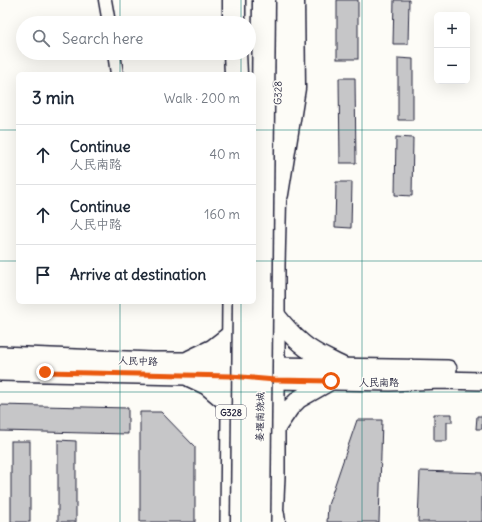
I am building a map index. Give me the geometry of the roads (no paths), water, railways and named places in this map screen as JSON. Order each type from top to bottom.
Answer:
[{"type":"highway","points":[[234,0],[235,16]]},
{"type":"highway","points":[[247,0],[247,16]]},
{"type":"highway","name":"姜堰南绕城","points":[[264,0],[270,520]]},
{"type":"highway","points":[[277,194],[294,88],[293,0]]},
{"type":"highway","points":[[236,60],[236,72]]},
{"type":"highway","points":[[247,60],[247,72]]},
{"type":"highway","name":"姜堰南绕城","points":[[242,522],[244,304]]},
{"type":"main road","points":[[236,16],[237,0]]},
{"type":"main road","name":"G328","points":[[270,520],[275,430],[279,0]]},
{"type":"main road","name":"G328","points":[[230,522],[232,304]]},
{"type":"main road","points":[[275,430],[290,408],[299,399],[337,374],[314,352],[290,333],[276,315]]},
{"type":"main road","points":[[231,405],[187,369],[232,335]]},
{"type":"main road","name":"人民中路","points":[[0,356],[187,369]]},
{"type":"main road","name":"人民中路","points":[[0,371],[231,369],[275,373]]},
{"type":"main road","name":"人民南路","points":[[275,373],[337,374],[482,370]]},
{"type":"main road","name":"人民南路","points":[[337,374],[390,382],[441,380],[482,381]]},
{"type":"street","points":[[104,0],[107,16]]},
{"type":"street","points":[[115,60],[117,72]]}]
